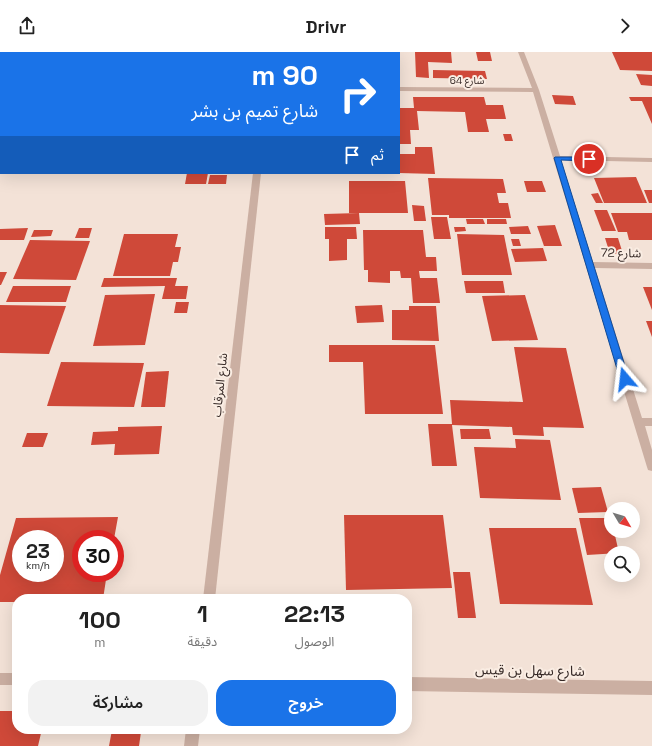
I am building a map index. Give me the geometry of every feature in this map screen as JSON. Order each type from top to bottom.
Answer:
[{"type":"street","points":[[521,52],[536,90],[652,467]]},
{"type":"street","name":"شارع 64","points":[[400,89],[536,90]]},
{"type":"street","points":[[557,158],[652,160]]},
{"type":"street","name":"شارع المرقاب","points":[[210,594],[257,174]]},
{"type":"street","name":"شارع 72","points":[[590,265],[652,266]]},
{"type":"street","points":[[638,422],[652,422]]},
{"type":"street","points":[[0,679],[12,679]]},
{"type":"street","name":"شارع سهل بن قيس","points":[[412,684],[652,688]]},
{"type":"street","points":[[191,746],[192,734]]},
{"type":"building","points":[[415,52],[451,52],[452,63],[428,62],[429,78],[416,77]]},
{"type":"building","points":[[476,52],[490,52],[492,61],[478,61]]},
{"type":"building","points":[[612,52],[652,52],[652,71],[620,70]]},
{"type":"building","points":[[433,70],[485,71],[487,79],[433,78]]},
{"type":"building","points":[[636,74],[652,75],[652,86],[641,85]]},
{"type":"building","points":[[552,95],[573,96],[576,105],[555,104]]},
{"type":"building","points":[[413,97],[484,97],[486,105],[503,105],[506,119],[486,119],[489,132],[468,132],[465,112],[417,111],[419,130],[410,130],[411,144],[400,144],[400,108],[414,108]]},
{"type":"building","points":[[629,97],[652,97],[652,124],[642,101],[631,101]]},
{"type":"building","points":[[503,134],[511,134],[513,141],[505,141]]},
{"type":"building","points":[[415,147],[432,147],[435,174],[400,173],[400,154],[415,154]]},
{"type":"building","points":[[187,174],[208,174],[206,184],[185,184]]},
{"type":"building","points":[[210,175],[227,175],[226,184],[208,184]]},
{"type":"building","points":[[636,177],[647,203],[604,203],[594,178]]},
{"type":"building","points":[[428,178],[503,179],[506,193],[497,193],[499,203],[508,203],[511,218],[449,218],[449,215],[432,215]]},
{"type":"building","points":[[349,181],[405,181],[408,213],[349,213]]},
{"type":"building","points":[[524,181],[542,181],[546,192],[527,192]]},
{"type":"building","points":[[644,190],[652,190],[652,203],[649,203]]},
{"type":"building","points":[[598,193],[603,203],[596,203],[591,194]]},
{"type":"building","points":[[412,205],[424,206],[426,221],[414,221]]},
{"type":"building","points":[[594,210],[607,210],[616,231],[602,231]]},
{"type":"building","points":[[359,213],[360,224],[325,225],[324,214]]},
{"type":"building","points":[[611,213],[652,213],[652,240],[629,240],[627,232],[618,232]]},
{"type":"building","points":[[431,217],[447,217],[451,239],[434,239]]},
{"type":"building","points":[[466,219],[483,219],[485,224],[467,224]]},
{"type":"building","points":[[487,219],[506,219],[507,224],[487,224]]},
{"type":"building","points":[[555,225],[562,246],[544,246],[537,226]]},
{"type":"building","points":[[528,226],[531,234],[511,234],[509,227]]},
{"type":"building","points":[[325,227],[356,227],[357,239],[347,239],[347,260],[329,261],[329,239],[325,239]]},
{"type":"building","points":[[454,227],[465,227],[466,231],[455,232]]},
{"type":"building","points":[[28,228],[24,240],[0,240],[0,229]]},
{"type":"building","points":[[79,228],[92,228],[89,238],[75,238]]},
{"type":"building","points":[[34,230],[53,230],[51,236],[31,237]]},
{"type":"building","points":[[363,230],[423,230],[426,257],[436,257],[437,271],[419,271],[420,278],[437,278],[440,303],[413,303],[411,278],[401,278],[400,271],[390,271],[390,283],[368,282],[368,270],[364,270]]},
{"type":"building","points":[[124,234],[178,234],[175,247],[181,247],[178,262],[173,262],[170,276],[113,276]]},
{"type":"building","points":[[457,234],[504,235],[512,275],[462,275]]},
{"type":"building","points":[[605,238],[618,238],[623,254],[610,254]]},
{"type":"building","points":[[511,239],[519,239],[521,246],[513,246]]},
{"type":"building","points":[[30,240],[90,241],[76,280],[13,279]]},
{"type":"building","points":[[543,248],[547,261],[515,262],[511,249]]},
{"type":"building","points":[[0,272],[7,272],[1,285],[0,285]]},
{"type":"building","points":[[104,278],[177,278],[175,286],[188,286],[186,299],[162,299],[165,286],[101,287]]},
{"type":"building","points":[[464,281],[503,281],[505,293],[466,293]]},
{"type":"building","points":[[13,286],[71,286],[66,302],[6,302]]},
{"type":"building","points":[[643,287],[652,287],[652,310]]},
{"type":"building","points":[[155,294],[145,345],[93,346],[105,295]]},
{"type":"building","points":[[525,295],[538,340],[492,341],[482,296]]},
{"type":"building","points":[[176,302],[189,302],[187,313],[174,313]]},
{"type":"building","points":[[0,305],[66,306],[49,354],[0,353]]},
{"type":"building","points":[[382,305],[384,322],[357,323],[355,306]]},
{"type":"building","points":[[409,306],[436,306],[439,341],[392,340],[392,310],[409,310]]},
{"type":"building","points":[[646,321],[652,321],[652,337]]},
{"type":"building","points":[[329,345],[435,345],[443,414],[365,414],[363,362],[329,362]]},
{"type":"building","points":[[514,347],[566,348],[584,428],[543,427],[544,436],[513,435],[512,427],[452,425],[457,466],[432,466],[428,424],[452,424],[450,400],[523,402]]},
{"type":"building","points":[[61,362],[144,363],[134,407],[47,406]]},
{"type":"building","points":[[169,371],[165,407],[141,407],[146,372]]},
{"type":"building","points":[[162,426],[159,454],[114,455],[115,444],[91,445],[93,432],[118,431],[118,427]]},
{"type":"building","points":[[460,429],[489,429],[491,439],[461,439]]},
{"type":"building","points":[[27,433],[48,433],[43,447],[22,447]]},
{"type":"building","points":[[515,439],[550,440],[561,500],[480,498],[474,447],[516,448]]},
{"type":"building","points":[[601,487],[605,502],[604,512],[578,513],[572,488]]},
{"type":"building","points":[[344,515],[443,515],[452,588],[346,590]]},
{"type":"building","points":[[118,517],[116,530],[72,530],[72,582],[106,582],[104,594],[12,594],[12,602],[0,602],[0,575],[12,532],[12,582],[64,582],[64,530],[13,530],[16,518]]},
{"type":"building","points":[[579,518],[604,518],[604,538],[616,538],[617,546],[604,546],[604,554],[587,555]]},
{"type":"building","points":[[489,528],[576,528],[593,605],[500,604]]},
{"type":"building","points":[[453,572],[470,572],[476,618],[458,618]]},
{"type":"building","points":[[0,711],[12,711],[12,734],[41,734],[38,746],[0,746]]},
{"type":"building","points":[[111,734],[141,734],[139,746],[109,746]]},
{"type":"route","points":[[589,159],[557,158],[625,379]]}]
